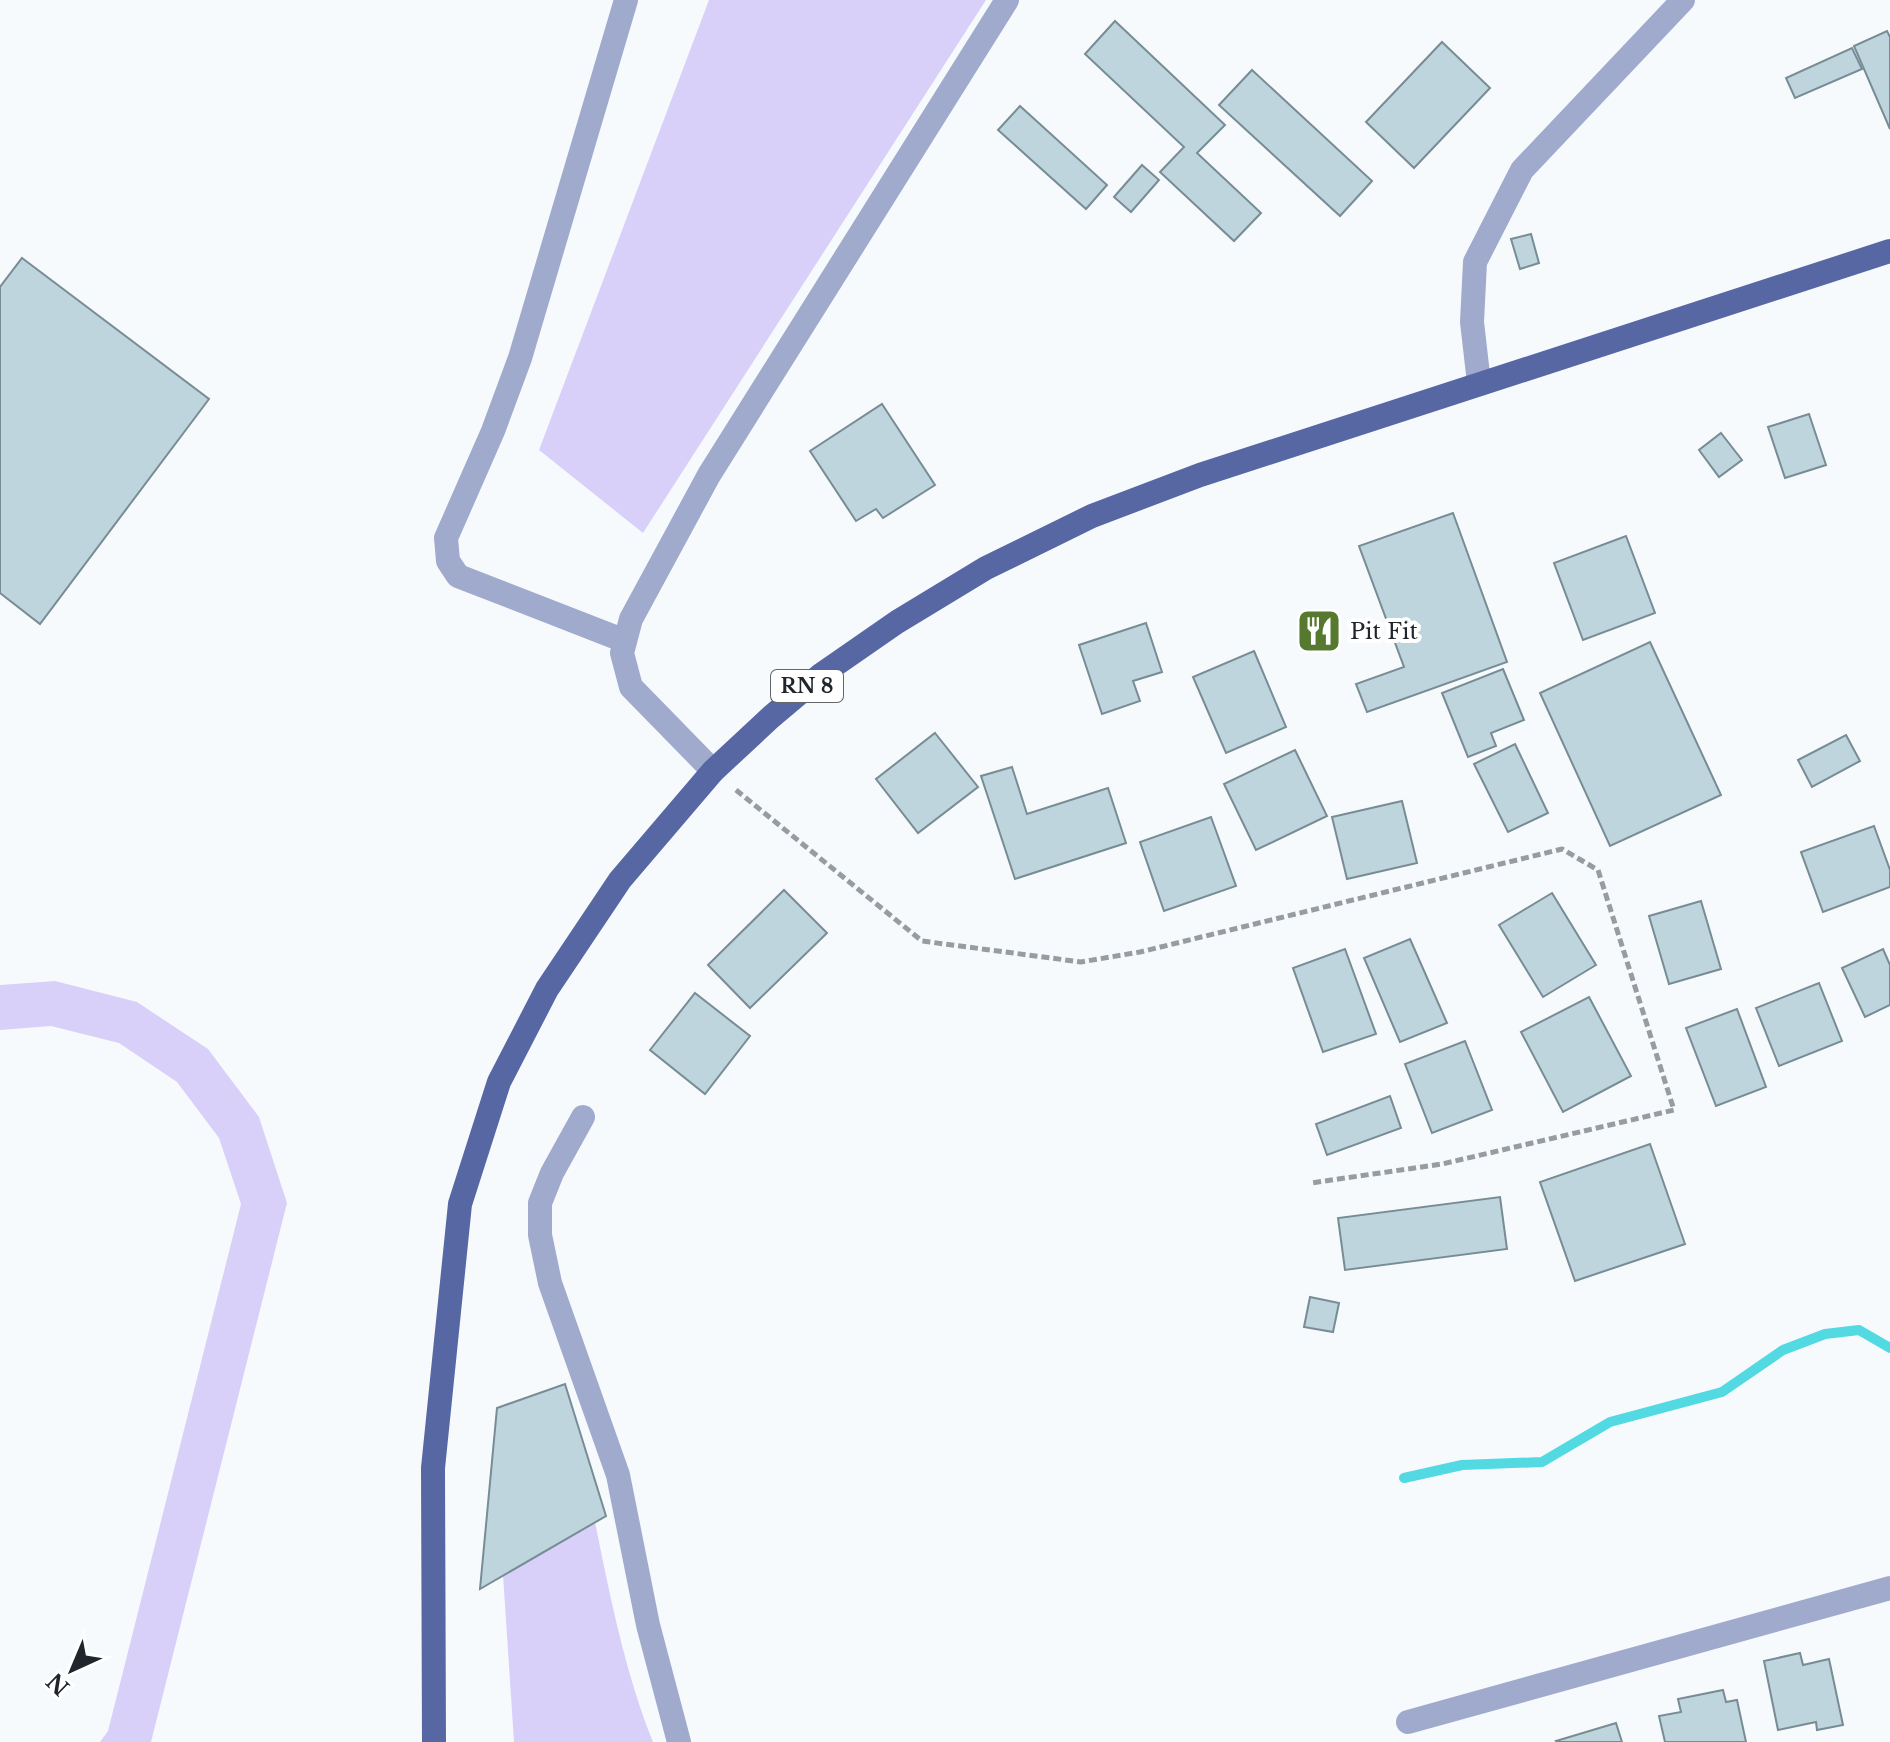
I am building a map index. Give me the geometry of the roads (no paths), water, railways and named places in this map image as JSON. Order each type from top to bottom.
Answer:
[{"type":"main road","name":"RN 8","points":[[434,1742],[433,1468],[460,1204],[499,1082],[547,989],[620,880],[713,771],[822,674],[897,622],[986,568],[1092,516],[1200,475],[1890,251]]},
{"type":"street","points":[[625,641],[458,576],[448,561],[446,538],[493,431],[520,358],[626,0]]},
{"type":"street","points":[[713,771],[631,687],[622,653],[631,619],[709,475],[1007,0]]},
{"type":"street","points":[[1479,383],[1472,322],[1475,262],[1522,170],[1683,0]]},
{"type":"street","points":[[583,1117],[552,1173],[540,1203],[540,1235],[550,1283],[618,1475],[648,1625],[679,1742]]},
{"type":"street","points":[[1408,1722],[1890,1588]]},
{"type":"waterway","points":[[1404,1478],[1462,1465],[1542,1462],[1610,1422],[1722,1392],[1783,1350],[1825,1334],[1859,1330],[1890,1348]]},
{"type":"place","name":"Pit Fit","points":[[1319,631]]}]
